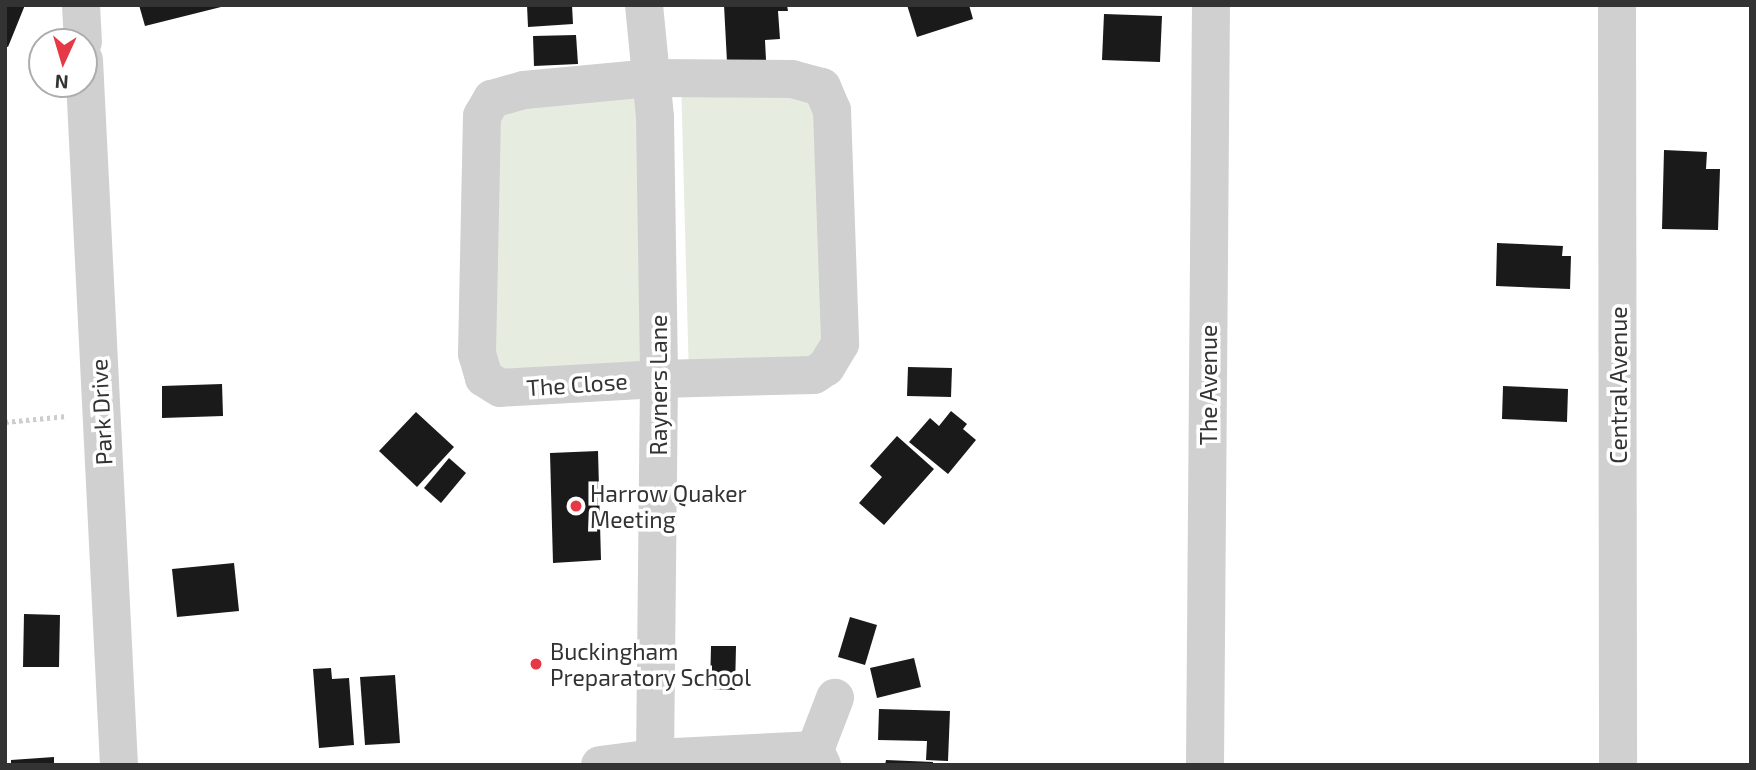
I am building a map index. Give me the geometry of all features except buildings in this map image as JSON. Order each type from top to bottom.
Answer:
[{"type":"street","name":"Rayners Lane","points":[[644,5],[652,78],[659,379],[655,761]]},
{"type":"street","name":"The Avenue","points":[[1205,765],[1211,5]]},
{"type":"street","name":"Central Avenue","points":[[1617,5],[1618,765]]},
{"type":"street","name":"The Close","points":[[652,78],[792,79],[822,87],[832,110],[840,344],[826,367],[814,375],[659,379],[500,388],[484,378],[477,354],[482,116],[492,99],[524,90],[652,78]]},
{"type":"street","name":"Park Drive","points":[[86,98],[118,765]]},
{"type":"street","points":[[600,765],[819,757],[835,698]]},
{"type":"path","points":[[5,422],[101,412]]},
{"type":"shaded area","points":[[638,79],[646,379],[484,378],[482,116]]},
{"type":"shaded area","points":[[681,79],[822,87],[826,367],[689,378]]},
{"type":"place","name":"Harrow Quaker Meeting","points":[[576,506]]},
{"type":"place","name":"Buckingham Preparatory School","points":[[536,664]]}]
